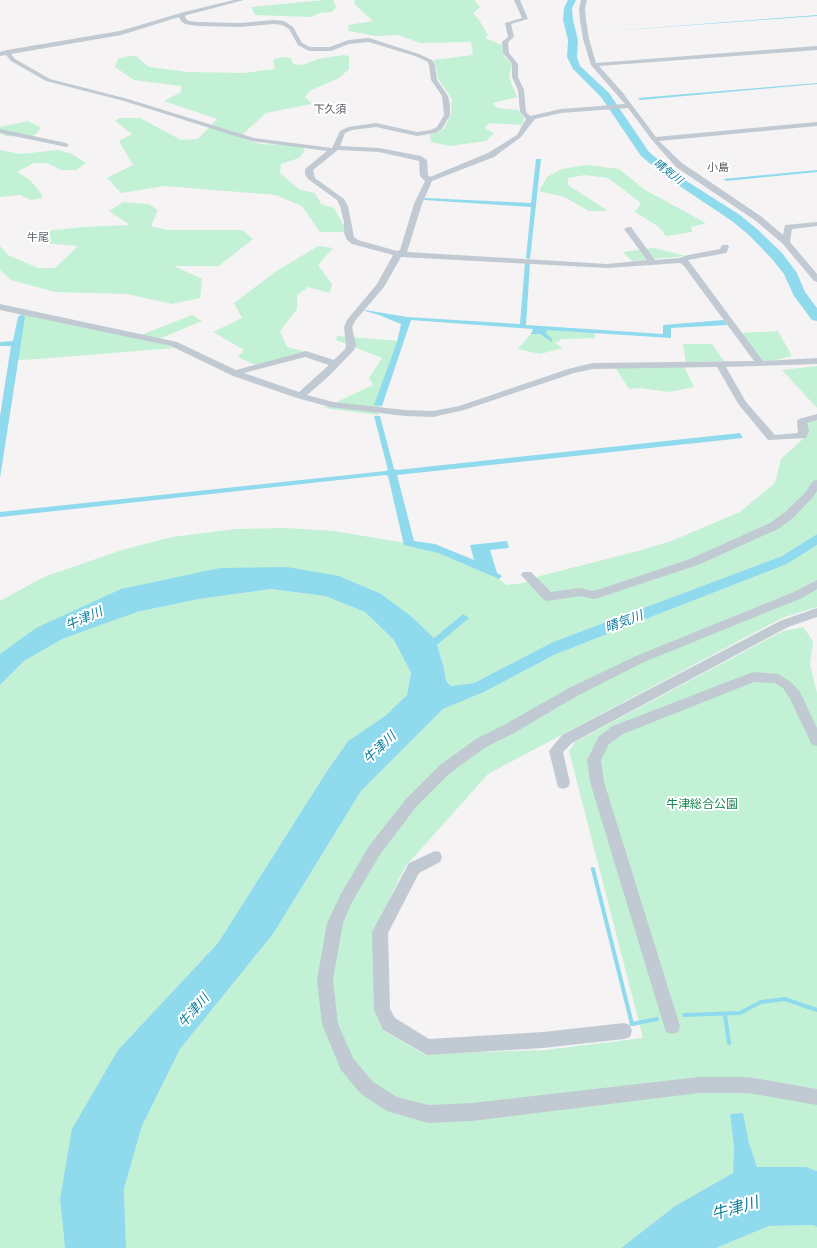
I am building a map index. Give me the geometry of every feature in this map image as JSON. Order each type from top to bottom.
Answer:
[{"type":"street","points":[[3,53],[121,33],[186,13],[240,0]]},
{"type":"street","points":[[517,0],[525,19],[508,23],[511,37],[505,42],[506,53],[515,64],[515,77],[521,90],[523,112],[530,119]]},
{"type":"street","points":[[584,0],[582,9],[583,20],[586,39],[594,65],[621,94],[654,139],[679,165],[759,219],[786,242],[817,279]]},
{"type":"street","points":[[186,13],[182,16],[183,20],[187,23],[240,25],[274,22],[284,23],[291,28],[300,44],[309,49],[331,49],[348,42],[369,40],[417,55],[430,61],[434,80],[445,96],[447,105],[447,115],[440,128],[433,132],[417,134],[405,133],[380,126],[360,126],[350,128],[342,132],[335,149],[309,169],[309,174],[312,179],[340,199],[344,206],[348,222],[348,233],[350,238],[355,242],[375,249],[398,254],[607,266],[682,260],[688,257],[723,250],[725,247]]},
{"type":"street","points":[[594,65],[817,48]]},
{"type":"street","points":[[3,53],[48,80],[126,100],[159,112],[253,140],[335,149],[379,150],[418,158],[423,160],[424,176],[429,180]]},
{"type":"street","points":[[300,396],[349,350],[351,345],[348,328],[351,320],[381,286],[398,254],[404,251],[418,204],[429,180],[491,155],[519,136],[530,119],[555,112],[589,108],[630,106]]},
{"type":"street","points":[[654,139],[817,124]]},
{"type":"street","points":[[0,131],[66,145]]},
{"type":"street","points":[[759,219],[788,227],[817,224]]},
{"type":"street","points":[[786,242],[788,227]]},
{"type":"street","points":[[628,229],[653,262]]},
{"type":"street","points":[[682,260],[687,264],[760,364]]},
{"type":"street","points":[[0,307],[174,344],[236,374],[279,387],[285,392],[300,396],[368,410],[405,413],[433,414],[461,408],[571,371],[593,366],[815,364]]},
{"type":"street","points":[[236,374],[241,371],[306,354],[335,364]]},
{"type":"street","points":[[720,364],[742,403],[772,438],[802,436],[804,431],[802,422],[817,416]]},
{"type":"street","points":[[527,575],[548,596],[580,592],[594,595],[694,562],[774,526],[789,515],[809,495],[817,483]]},
{"type":"street","points":[[817,584],[798,595],[640,659],[573,692],[509,729],[481,743],[445,769],[411,803],[374,851],[346,899],[335,923],[326,980],[330,1024],[347,1064],[367,1088],[392,1105],[428,1114],[472,1112],[699,1085],[748,1085],[817,1097]]},
{"type":"street","points":[[563,783],[556,751],[567,739],[784,624],[817,612]]},
{"type":"street","points":[[672,1026],[597,782],[594,760],[604,740],[618,730],[753,677],[766,677],[778,680],[787,686],[795,696],[817,741]]},
{"type":"street","points":[[435,857],[414,868],[380,932],[382,1010],[389,1024],[427,1047],[542,1040],[624,1031]]},
{"type":"green space","points":[[333,0],[336,7],[332,12],[320,13],[311,17],[255,15],[251,7]]},
{"type":"green space","points":[[354,0],[474,0],[480,7],[473,13],[488,35],[485,38],[502,45],[505,58],[512,64],[509,77],[517,97],[493,103],[497,108],[518,110],[524,118],[522,125],[489,123],[485,128],[494,133],[486,141],[450,146],[431,142],[430,135],[444,129],[451,114],[452,99],[438,79],[433,60],[473,55],[471,42],[420,43],[398,35],[376,36],[349,31],[348,25],[373,21],[355,5]]},
{"type":"green space","points":[[343,55],[349,56],[349,69],[339,78],[311,90],[305,97],[312,104],[266,113],[243,134],[242,139],[261,144],[302,146],[305,151],[299,158],[281,164],[280,173],[300,190],[315,193],[321,204],[334,208],[344,226],[344,232],[320,232],[302,206],[276,195],[165,186],[121,193],[107,178],[133,165],[119,141],[132,134],[115,121],[119,118],[140,118],[181,140],[198,139],[217,119],[164,101],[181,92],[181,86],[134,80],[115,67],[118,59],[128,56],[136,56],[149,67],[188,72],[243,73],[275,69],[273,60],[282,57],[291,58],[293,64],[303,65],[318,59]]},
{"type":"green space","points":[[28,121],[41,128],[35,135],[24,137],[6,136],[0,133],[0,127]]},
{"type":"green space","points":[[0,150],[20,154],[58,150],[72,154],[86,163],[76,170],[61,170],[47,163],[34,163],[17,172],[30,180],[41,193],[42,198],[31,200],[20,195],[0,197]]},
{"type":"green space","points":[[586,165],[619,169],[645,190],[706,223],[691,227],[692,232],[666,236],[659,227],[635,212],[641,203],[608,178],[585,175],[568,178],[568,185],[608,211],[589,211],[564,197],[539,191],[547,177],[562,169]]},
{"type":"green space","points":[[123,202],[148,204],[158,210],[151,226],[167,230],[242,230],[253,239],[219,266],[174,266],[202,279],[200,298],[172,304],[127,294],[55,292],[11,280],[0,270],[0,246],[8,255],[38,268],[55,268],[78,246],[44,243],[40,236],[47,231],[84,227],[130,225],[109,211]]},
{"type":"green space","points":[[318,246],[333,248],[318,265],[332,284],[330,293],[308,287],[297,295],[297,309],[280,331],[287,347],[306,352],[255,365],[238,357],[244,350],[213,332],[242,318],[234,303],[275,272]]},
{"type":"green space","points":[[654,248],[686,256],[632,261],[623,252]]},
{"type":"green space","points":[[22,314],[136,337],[192,315],[202,321],[154,341],[175,348],[24,360],[13,359]]},
{"type":"green space","points":[[539,328],[595,331],[595,338],[562,339],[555,343],[563,348],[540,354],[518,349],[531,334]]},
{"type":"green space","points":[[778,331],[792,356],[772,361],[761,361],[742,333]]},
{"type":"green space","points":[[337,336],[400,341],[378,415],[324,408],[373,385],[369,378],[382,358],[336,340]]},
{"type":"green space","points":[[683,344],[712,344],[724,361],[686,362]]},
{"type":"green space","points":[[817,366],[817,408],[782,370]]},
{"type":"green space","points":[[615,367],[684,367],[694,387],[668,392],[640,388],[629,389]]},
{"type":"green space","points":[[817,419],[817,534],[782,556],[553,642],[474,683],[451,686],[446,681],[444,668],[437,645],[468,618],[463,614],[434,638],[412,617],[287,567],[0,654],[0,601],[44,577],[122,550],[172,537],[236,529],[286,528],[333,531],[406,543],[405,545],[438,553],[499,579],[507,585],[524,583],[540,576],[638,551],[669,542],[740,512],[775,483],[781,459],[805,437],[807,423]]},
{"type":"green space","name":"牛津総合公園","points":[[817,545],[817,607],[782,618],[488,774],[405,867],[373,932],[376,1015],[384,1031],[424,1054],[545,1050],[643,1038],[569,751],[575,742],[783,631],[803,627],[813,641],[810,664],[817,693],[817,1171],[806,1167],[757,1167],[749,1143],[730,1114],[734,1148],[733,1173],[675,1206],[621,1248],[126,1248],[124,1189],[142,1126],[180,1049],[273,934],[361,791],[443,709],[484,692],[556,654],[787,564]]},
{"type":"green space","points":[[271,589],[325,596],[365,612],[394,640],[411,673],[407,695],[385,716],[348,741],[327,771],[218,943],[118,1050],[60,1199],[65,1248],[0,1248],[0,685],[24,661],[62,639],[137,612],[199,599]]},
{"type":"green space","points":[[813,1225],[817,1227],[817,1248],[716,1248],[769,1226]]},
{"type":"water","points":[[817,15],[817,16],[598,32]]},
{"type":"water","points":[[817,83],[640,100],[638,98]]},
{"type":"water","points":[[536,159],[541,159],[530,259],[526,258],[531,207],[424,200],[425,198],[531,203]]},
{"type":"water","points":[[817,170],[817,172],[726,181],[723,179]]},
{"type":"water","points":[[525,263],[530,263],[526,325],[663,334],[663,325],[724,320],[727,325],[671,328],[671,338],[547,330],[546,333],[552,339],[552,342],[540,334],[531,334],[533,329],[411,320],[382,406],[374,405],[397,342],[401,324],[365,310],[407,317],[520,324]]},
{"type":"water","points":[[22,314],[25,317],[0,478],[0,416],[11,346],[0,346],[0,342],[13,341],[18,317]]},
{"type":"water","points":[[374,416],[380,416],[394,469],[397,470],[740,433],[743,438],[397,475],[414,541],[435,544],[474,560],[470,545],[507,541],[509,548],[490,550],[497,573],[502,576],[499,579],[438,553],[404,545],[388,476],[385,475],[0,517],[0,512],[386,471],[388,470]]},
{"type":"water","name":"牛津川","points":[[817,534],[817,545],[787,564],[556,654],[484,692],[443,709],[361,791],[273,934],[180,1049],[142,1126],[124,1189],[126,1248],[65,1248],[60,1199],[72,1129],[118,1050],[218,943],[327,771],[348,741],[385,716],[407,695],[411,673],[394,640],[365,612],[325,596],[271,589],[199,599],[137,612],[62,639],[24,661],[0,685],[0,654],[36,628],[121,589],[220,568],[287,567],[339,576],[381,594],[412,617],[434,638],[463,614],[469,618],[437,645],[444,668],[446,681],[451,686],[474,683],[553,642],[782,556]]},
{"type":"water","name":"牛津川","points":[[743,1113],[749,1143],[757,1167],[806,1167],[817,1171],[817,1227],[813,1225],[769,1226],[716,1248],[621,1248],[675,1206],[733,1173],[734,1148],[730,1114]]},
{"type":"waterway","name":"晴気川","points":[[572,0],[568,8],[568,20],[573,40],[572,57],[576,67],[605,95],[645,154],[673,177],[736,218],[753,232],[777,256],[790,273],[799,293],[817,317]]},
{"type":"waterway","points":[[593,869],[632,1024],[657,1019]]},
{"type":"waterway","points":[[684,1015],[740,1013],[761,1002],[785,999],[817,1010]]},
{"type":"waterway","points":[[725,1015],[729,1043]]},
{"type":"district","name":"下久須","points":[[330,110]]},
{"type":"district","name":"小島","points":[[718,168]]},
{"type":"district","name":"牛尾","points":[[38,238]]}]
